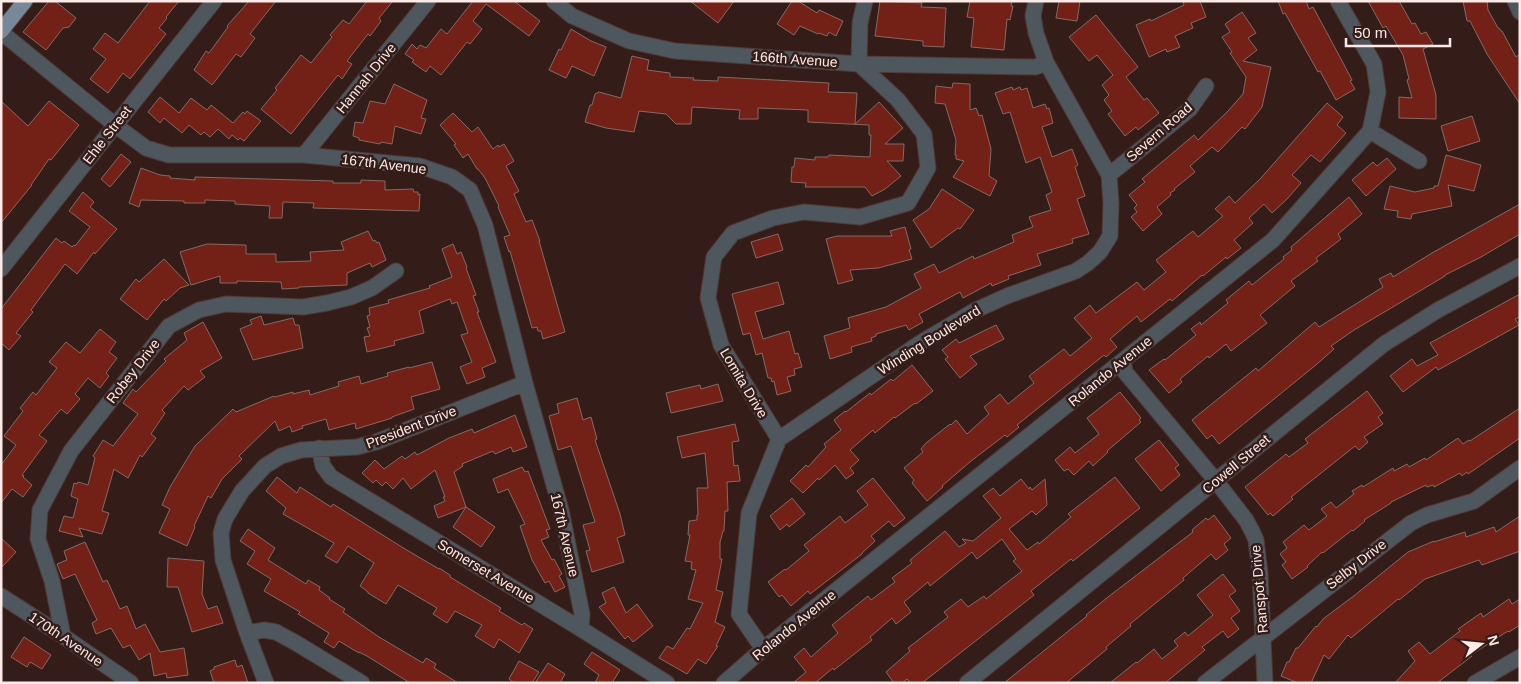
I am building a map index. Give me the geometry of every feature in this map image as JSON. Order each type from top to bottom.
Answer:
[{"type":"main road","points":[[1,31],[25,1]]},
{"type":"street","name":"Ehle Street","points":[[1,269],[214,1]]},
{"type":"street","name":"Hannah Drive","points":[[304,155],[428,1]]},
{"type":"street","name":"166th Avenue","points":[[554,1],[572,16],[629,41],[675,51],[860,64],[1036,67],[1046,62]]},
{"type":"street","points":[[860,64],[860,23],[865,1]]},
{"type":"street","name":"Winding Boulevard","points":[[779,439],[920,343],[974,311],[1007,296],[1076,271],[1100,252],[1110,236],[1111,203],[1109,174],[1046,62],[1036,33],[1033,16],[1036,1]]},
{"type":"street","points":[[1338,1],[1374,64],[1378,92],[1370,131],[1419,161]]},
{"type":"street","points":[[1515,1],[1520,12]]},
{"type":"street","name":"167th Avenue","points":[[1,31],[115,125],[146,148],[169,155],[304,155],[420,166],[452,177],[470,190],[485,225],[560,510],[582,614],[581,629]]},
{"type":"street","name":"Lomita Drive","points":[[779,439],[721,345],[708,298],[714,257],[733,233],[773,218],[804,212],[860,217],[908,203],[928,168],[924,134],[898,100],[860,64]]},
{"type":"street","name":"Severn Road","points":[[1109,174],[1190,109],[1206,86]]},
{"type":"street","name":"Rolando Avenue","points":[[724,683],[763,649],[1273,240],[1370,131]]},
{"type":"street","name":"Cowell Street","points":[[967,683],[1384,344],[1438,310],[1520,266]]},
{"type":"street","name":"Robey Drive","points":[[63,636],[52,581],[38,539],[40,510],[70,451],[169,326],[199,310],[226,304],[303,307],[327,303],[351,297],[372,288],[396,271]]},
{"type":"street","name":"Ranspot Drive","points":[[1123,361],[1125,372],[1216,481],[1246,520],[1256,540],[1260,573],[1264,683]]},
{"type":"street","name":"President Drive","points":[[266,683],[247,634],[223,560],[221,534],[224,519],[242,491],[266,466],[291,452],[319,448],[357,447],[376,442],[525,382]]},
{"type":"street","points":[[763,649],[739,614],[749,513],[779,439]]},
{"type":"street","name":"Somerset Avenue","points":[[319,448],[323,466],[331,477],[667,683]]},
{"type":"street","name":"Selby Drive","points":[[1205,683],[1263,636],[1411,523],[1428,515],[1474,500],[1520,468]]},
{"type":"street","name":"170th Avenue","points":[[1,596],[63,636],[113,677],[131,683]]},
{"type":"street","points":[[247,634],[264,630],[276,632],[362,683]]},
{"type":"street","points":[[1475,683],[1520,657]]},
{"type":"building","points":[[49,1],[55,1],[76,18],[69,27],[63,28],[46,50],[23,32]]},
{"type":"building","points":[[150,1],[179,1],[159,28],[166,34],[130,79],[123,73],[108,93],[90,79],[106,59],[93,49],[105,33],[118,43]]},
{"type":"building","points":[[249,1],[276,1],[250,34],[255,38],[241,57],[236,54],[212,85],[194,70],[206,51],[209,53],[227,26]]},
{"type":"building","points":[[367,1],[393,1],[379,18],[381,21],[370,36],[368,34],[347,61],[352,64],[342,79],[338,75],[291,134],[261,109],[277,90],[275,88],[301,55],[311,63],[343,20],[349,24]]},
{"type":"building","points":[[473,1],[514,1],[540,21],[529,36],[486,4],[473,21],[482,29],[470,44],[467,42],[441,75],[430,66],[426,72],[412,62],[414,60],[405,54],[412,44],[417,49],[420,45],[426,48],[441,29],[447,34]]},
{"type":"building","points":[[690,1],[734,1],[718,23]]},
{"type":"building","points":[[792,1],[798,1],[817,13],[819,10],[843,21],[836,36],[829,32],[827,36],[818,34],[800,26],[794,35],[777,24]]},
{"type":"building","points":[[880,1],[922,3],[921,7],[946,8],[944,47],[923,46],[923,41],[875,36]]},
{"type":"building","points":[[970,1],[1012,1],[1011,6],[1013,6],[1010,20],[1007,19],[1004,50],[971,47],[974,18],[967,17]]},
{"type":"building","points":[[1059,1],[1080,1],[1077,21],[1056,18]]},
{"type":"building","points":[[1183,1],[1200,1],[1206,17],[1191,23],[1193,28],[1175,36],[1180,47],[1167,52],[1166,49],[1149,57],[1136,25],[1150,19],[1151,21],[1184,5]]},
{"type":"building","points":[[1278,1],[1306,1],[1309,9],[1313,7],[1355,89],[1336,100],[1285,13],[1283,14]]},
{"type":"building","points":[[1368,1],[1399,1],[1412,24],[1415,23],[1421,34],[1426,32],[1433,44],[1423,49],[1436,95],[1436,119],[1399,118],[1399,97],[1412,98],[1403,55],[1386,26],[1383,28]]},
{"type":"building","points":[[1463,1],[1487,1],[1488,10],[1516,57],[1520,54],[1520,104],[1487,54],[1470,21],[1467,21]]},
{"type":"building","points":[[1242,12],[1256,33],[1248,38],[1257,50],[1243,61],[1271,67],[1262,107],[1245,129],[1242,127],[1218,152],[1212,147],[1190,166],[1195,172],[1174,189],[1170,193],[1171,195],[1157,207],[1162,214],[1143,231],[1131,217],[1137,212],[1134,208],[1137,205],[1129,195],[1145,182],[1142,179],[1194,135],[1198,140],[1243,94],[1246,77],[1222,37],[1230,32],[1225,24]]},
{"type":"building","points":[[1096,15],[1138,67],[1126,77],[1144,100],[1147,98],[1159,113],[1138,130],[1136,127],[1125,136],[1108,114],[1112,111],[1104,100],[1109,95],[1102,85],[1113,75],[1097,55],[1089,61],[1069,37]]},
{"type":"building","points":[[571,29],[591,41],[606,47],[594,76],[572,66],[566,78],[549,70]]},
{"type":"building","points":[[632,56],[649,60],[647,70],[670,73],[670,77],[718,81],[718,77],[829,83],[828,92],[857,93],[855,124],[879,102],[903,128],[885,144],[904,144],[903,161],[887,161],[901,176],[885,189],[872,196],[865,187],[805,187],[806,183],[791,182],[795,158],[815,160],[815,157],[828,157],[829,155],[870,157],[871,135],[869,135],[869,125],[808,122],[808,110],[758,108],[758,119],[739,119],[740,110],[692,107],[691,124],[676,124],[666,114],[639,111],[634,132],[606,128],[585,122],[595,94],[599,92],[621,98]]},
{"type":"building","points":[[953,83],[970,84],[970,110],[976,108],[979,116],[982,115],[991,149],[989,176],[997,181],[990,196],[953,177],[964,161],[956,159],[956,140],[945,104],[935,103],[936,86],[952,88]]},
{"type":"building","points":[[394,84],[427,100],[421,118],[426,119],[421,134],[395,126],[392,144],[359,140],[359,138],[353,136],[355,122],[363,123],[370,101],[385,104]]},
{"type":"building","points":[[1012,87],[1013,90],[1020,87],[1021,90],[1027,88],[1033,108],[1045,104],[1047,109],[1049,108],[1053,123],[1042,127],[1052,157],[1072,149],[1078,165],[1075,167],[1085,196],[1077,199],[1089,234],[1072,239],[1073,243],[1037,254],[1041,265],[1008,276],[1009,279],[992,286],[991,283],[963,298],[960,292],[919,314],[923,322],[909,330],[906,325],[876,334],[876,336],[871,338],[872,341],[851,347],[852,352],[830,359],[824,336],[850,328],[848,318],[886,307],[921,288],[914,274],[934,264],[939,273],[973,256],[974,259],[1014,242],[1012,235],[1033,227],[1029,217],[1051,210],[1046,195],[1052,192],[1040,157],[1026,163],[1010,112],[1003,114],[995,93]]},
{"type":"building","points":[[160,97],[179,113],[191,98],[207,110],[211,105],[233,123],[243,112],[245,114],[247,111],[261,121],[244,141],[240,138],[238,140],[232,135],[229,139],[218,129],[210,137],[204,132],[201,135],[189,125],[182,133],[164,118],[160,123],[148,112]]},
{"type":"building","points":[[1,101],[28,126],[49,101],[79,125],[51,160],[49,159],[32,185],[1,223]]},
{"type":"building","points":[[1327,103],[1343,117],[1337,125],[1346,133],[1320,162],[1311,155],[1292,175],[1301,183],[1272,213],[1264,204],[1249,218],[1253,223],[1234,240],[1241,248],[1227,259],[1226,257],[1172,301],[1170,299],[1141,322],[1137,316],[1110,339],[1117,347],[1106,357],[1104,355],[1017,425],[1019,427],[1007,437],[1005,435],[971,461],[927,501],[912,483],[914,480],[904,468],[923,452],[921,449],[926,443],[956,420],[967,434],[989,414],[984,407],[1000,394],[1008,404],[1034,383],[1029,376],[1064,349],[1070,356],[1092,338],[1074,318],[1090,305],[1096,313],[1137,282],[1144,290],[1166,272],[1156,260],[1193,231],[1198,237],[1223,216],[1215,209],[1229,196],[1235,203],[1261,178]]},
{"type":"building","points":[[453,113],[472,132],[478,127],[493,149],[498,145],[499,147],[504,144],[514,161],[506,166],[519,191],[514,194],[526,222],[532,220],[540,241],[565,332],[543,339],[541,331],[538,331],[537,327],[532,328],[510,251],[504,237],[510,235],[499,206],[485,178],[468,154],[463,158],[454,145],[456,144],[440,125]]},
{"type":"building","points":[[1472,116],[1480,141],[1448,151],[1441,126]]},
{"type":"building","points":[[121,154],[131,162],[110,187],[101,179]]},
{"type":"building","points":[[1446,155],[1481,165],[1474,191],[1448,185],[1452,206],[1412,214],[1411,219],[1397,217],[1398,211],[1384,209],[1390,186],[1415,192],[1438,186]]},
{"type":"building","points":[[1387,158],[1396,169],[1366,196],[1352,180],[1373,162],[1377,166]]},
{"type":"building","points":[[141,168],[160,175],[170,176],[170,178],[195,180],[195,177],[333,181],[333,183],[361,183],[361,180],[385,181],[385,190],[413,189],[414,192],[418,192],[418,195],[420,194],[419,211],[313,208],[314,203],[283,202],[282,218],[269,218],[270,206],[235,204],[235,201],[205,200],[205,203],[184,203],[184,201],[141,200],[139,207],[129,203]]},
{"type":"building","points":[[942,189],[974,210],[960,229],[958,228],[931,248],[913,220],[929,209]]},
{"type":"building","points":[[83,192],[94,202],[90,207],[117,229],[95,254],[94,252],[77,274],[65,264],[31,310],[33,312],[16,333],[21,336],[9,350],[1,343],[1,309],[56,238],[72,247],[75,246],[90,227],[69,211]]},
{"type":"building","points":[[1349,197],[1362,214],[1338,234],[1341,239],[1316,258],[1318,261],[1291,281],[1295,286],[1260,315],[1267,323],[1231,351],[1226,344],[1209,358],[1208,356],[1180,379],[1182,382],[1169,393],[1149,370],[1165,360],[1196,335],[1191,329],[1200,322],[1201,325],[1228,303],[1226,300],[1249,281],[1252,285],[1284,259],[1283,257],[1292,250],[1291,247]]},
{"type":"building","points":[[1520,204],[1520,234],[1445,275],[1331,346],[1334,349],[1317,364],[1219,444],[1212,435],[1207,439],[1192,420],[1256,368],[1258,371],[1315,322],[1319,327],[1383,287],[1379,279],[1391,273],[1393,277]]},
{"type":"building","points":[[905,227],[912,259],[878,268],[850,270],[853,280],[838,284],[826,239],[837,236],[892,236],[890,231]]},
{"type":"building","points":[[368,231],[373,241],[379,242],[386,260],[372,267],[370,263],[347,273],[347,285],[282,289],[281,282],[237,281],[237,283],[220,283],[220,276],[191,285],[180,252],[207,244],[246,245],[246,254],[276,254],[276,262],[311,261],[310,252],[344,250],[341,242]]},
{"type":"building","points":[[778,234],[783,250],[756,258],[751,242]]},
{"type":"building","points":[[453,244],[457,254],[461,252],[467,267],[476,295],[473,296],[479,312],[477,312],[496,362],[482,368],[485,377],[467,384],[460,367],[472,362],[461,335],[468,333],[457,302],[452,304],[450,299],[419,311],[424,333],[394,341],[395,345],[367,352],[364,337],[370,336],[367,328],[370,327],[367,316],[370,315],[369,308],[389,303],[388,300],[430,288],[429,286],[452,277],[442,249]]},
{"type":"building","points":[[164,259],[189,285],[180,288],[166,301],[164,299],[147,320],[120,299],[136,279],[139,282]]},
{"type":"building","points":[[778,282],[784,304],[755,312],[763,339],[789,331],[795,354],[798,353],[802,367],[794,369],[795,375],[787,377],[791,391],[777,395],[774,381],[772,382],[771,378],[768,378],[762,353],[756,355],[750,333],[743,335],[732,294]]},
{"type":"building","points":[[1520,294],[1520,317],[1515,319],[1519,325],[1438,370],[1436,367],[1403,392],[1390,376],[1412,359],[1417,366],[1438,355],[1430,343]]},
{"type":"building","points":[[261,316],[264,325],[293,318],[295,325],[299,325],[303,348],[253,360],[240,329],[252,324],[250,320]]},
{"type":"building","points":[[203,322],[222,358],[200,371],[205,377],[188,390],[184,386],[162,410],[165,413],[151,434],[156,438],[142,457],[140,455],[128,478],[114,469],[102,511],[109,513],[102,534],[79,528],[83,537],[59,531],[64,516],[73,518],[78,499],[71,496],[74,483],[77,484],[78,482],[88,485],[95,458],[93,456],[103,440],[113,446],[138,414],[123,403],[133,389],[136,392],[166,361],[164,359],[187,340],[184,333]]},
{"type":"building","points":[[996,325],[1004,339],[970,356],[977,364],[960,378],[945,359],[948,357],[942,350],[956,339],[959,343]]},
{"type":"building","points":[[100,329],[116,342],[109,352],[117,358],[106,373],[109,376],[100,388],[88,378],[75,394],[80,399],[67,414],[61,409],[39,435],[47,441],[22,475],[32,485],[23,497],[12,489],[1,503],[1,465],[16,445],[4,436],[23,411],[20,408],[33,392],[36,395],[57,368],[49,362],[66,342],[80,353]]},
{"type":"building","points":[[432,362],[440,389],[411,397],[414,409],[392,418],[356,429],[355,423],[329,430],[326,419],[302,426],[303,428],[292,432],[290,426],[279,431],[275,421],[239,456],[242,459],[222,479],[211,498],[208,496],[187,546],[159,533],[170,509],[162,505],[170,487],[195,446],[233,409],[236,412],[274,396],[293,392],[293,394],[309,390],[310,395],[339,386],[338,382],[359,376],[361,384],[388,376],[387,373]]},
{"type":"building","points":[[912,365],[933,391],[894,417],[875,433],[873,430],[850,450],[859,460],[850,468],[854,473],[846,479],[835,465],[803,493],[790,481],[806,465],[808,467],[826,447],[824,444],[841,430],[834,420],[891,379],[893,381]]},
{"type":"building","points":[[718,384],[723,401],[671,413],[666,393],[700,385],[701,389]]},
{"type":"building","points":[[1367,391],[1383,413],[1378,417],[1383,424],[1364,437],[1368,442],[1359,450],[1355,446],[1291,497],[1293,499],[1273,516],[1270,513],[1268,515],[1245,487],[1286,454],[1289,457],[1308,443],[1305,439]]},
{"type":"building","points":[[1120,392],[1141,418],[1139,420],[1141,422],[1107,451],[1093,466],[1089,461],[1074,475],[1068,469],[1064,471],[1055,460],[1070,447],[1075,453],[1099,434],[1087,418]]},
{"type":"building","points":[[577,398],[583,420],[591,417],[597,439],[595,440],[620,514],[625,535],[617,538],[624,562],[592,572],[586,551],[590,550],[583,525],[595,522],[571,446],[558,450],[549,416],[559,413],[557,404]]},
{"type":"building","points":[[1520,408],[1520,438],[1468,474],[1467,472],[1462,476],[1460,473],[1434,487],[1433,485],[1427,487],[1426,485],[1391,502],[1322,552],[1308,567],[1292,579],[1282,565],[1286,562],[1280,554],[1287,548],[1283,542],[1304,525],[1309,530],[1327,516],[1321,509],[1331,502],[1336,508],[1354,494],[1352,491],[1362,485],[1363,487],[1393,468],[1394,471],[1407,464],[1409,467],[1425,458],[1426,460],[1458,438],[1463,444],[1470,441]]},
{"type":"building","points":[[515,415],[527,447],[513,452],[511,447],[495,454],[493,451],[462,464],[463,466],[454,472],[466,507],[438,518],[434,506],[445,501],[443,497],[445,497],[435,470],[411,489],[403,478],[393,489],[386,482],[382,486],[376,480],[373,483],[362,473],[375,460],[384,469],[402,456],[405,459],[415,452],[417,455],[449,438],[472,429],[474,433]]},
{"type":"building","points":[[735,424],[739,441],[732,442],[734,466],[738,465],[740,481],[727,482],[728,511],[725,511],[724,531],[720,542],[720,559],[722,559],[716,590],[723,592],[715,622],[725,627],[716,646],[718,646],[706,664],[698,659],[687,674],[659,658],[667,646],[673,649],[687,628],[690,629],[703,603],[688,599],[696,570],[691,569],[692,562],[685,561],[690,535],[688,535],[689,521],[697,520],[698,515],[697,488],[708,488],[705,453],[682,458],[677,437]]},
{"type":"building","points":[[1159,440],[1179,465],[1175,468],[1180,475],[1161,491],[1135,459]]},
{"type":"building","points":[[522,467],[525,472],[528,471],[550,529],[546,530],[549,537],[541,540],[562,574],[559,576],[565,587],[555,592],[549,581],[545,583],[532,560],[520,526],[525,524],[508,489],[498,493],[493,479]]},
{"type":"building","points":[[277,477],[297,493],[300,487],[331,507],[333,504],[450,575],[450,577],[501,608],[499,611],[522,625],[524,623],[533,629],[519,653],[499,639],[494,648],[475,636],[482,625],[455,611],[447,623],[433,614],[437,608],[398,585],[386,604],[368,593],[360,586],[374,563],[348,546],[337,563],[325,556],[334,543],[283,514],[286,508],[266,491]]},
{"type":"building","points":[[1115,477],[1140,508],[1073,561],[1071,559],[1031,591],[1034,595],[922,683],[911,683],[907,679],[902,683],[894,683],[886,672],[910,651],[908,648],[948,617],[944,612],[961,599],[968,607],[984,596],[986,599],[1022,571],[1013,561],[1016,559],[1002,539],[977,559],[972,552],[930,586],[928,582],[904,602],[911,612],[896,624],[892,618],[870,637],[872,640],[834,670],[833,668],[815,683],[793,683],[806,672],[794,657],[804,648],[811,657],[838,633],[832,625],[868,596],[871,600],[895,582],[892,578],[912,563],[910,560],[945,531],[959,547],[966,543],[962,539],[973,541],[1001,518],[983,496],[993,488],[1000,496],[1021,479],[1032,490],[1045,479],[1047,505],[1036,515],[1032,511],[1009,529],[1027,550],[1038,542],[1039,544],[1071,517],[1068,514]]},
{"type":"building","points":[[873,478],[905,518],[894,527],[889,521],[871,536],[875,541],[862,554],[810,594],[808,591],[791,606],[782,595],[779,597],[768,582],[809,551],[804,545],[840,516],[845,523],[868,505],[857,491]]},
{"type":"building","points":[[792,498],[805,514],[789,527],[787,524],[780,530],[770,516]]},
{"type":"building","points":[[466,507],[495,527],[481,547],[453,527]]},
{"type":"building","points":[[1214,515],[1231,538],[1224,544],[1228,550],[1216,560],[1211,554],[1183,578],[1184,580],[1130,624],[1131,626],[1106,647],[1107,649],[1066,683],[1004,683],[1108,597],[1193,532],[1192,530],[1206,518],[1208,520]]},
{"type":"building","points":[[1520,516],[1520,551],[1482,565],[1479,560],[1425,579],[1351,638],[1348,635],[1329,659],[1324,655],[1311,683],[1298,683],[1281,676],[1296,648],[1323,619],[1408,552],[1434,541],[1465,532],[1466,537],[1494,527],[1496,532]]},
{"type":"building","points":[[248,529],[275,548],[268,560],[306,584],[308,580],[320,587],[319,590],[329,599],[345,609],[343,612],[379,637],[423,663],[426,658],[436,664],[434,668],[458,683],[410,683],[339,641],[334,648],[324,642],[329,633],[298,614],[300,612],[264,591],[271,579],[247,564],[255,551],[240,541]]},
{"type":"building","points":[[1,538],[16,552],[1,568]]},
{"type":"building","points":[[85,542],[103,582],[107,580],[120,609],[127,606],[136,629],[145,624],[160,652],[184,648],[188,675],[167,678],[166,673],[154,676],[150,653],[139,660],[130,645],[123,648],[111,628],[96,634],[92,623],[97,620],[75,574],[63,579],[57,564],[67,560],[64,551]]},
{"type":"building","points":[[168,558],[204,561],[202,594],[208,609],[217,606],[223,623],[192,632],[178,587],[167,587]]},
{"type":"building","points":[[1223,574],[1236,591],[1229,596],[1240,611],[1231,618],[1239,629],[1228,638],[1223,631],[1202,647],[1205,650],[1165,683],[1110,683],[1154,649],[1162,659],[1178,646],[1174,641],[1185,632],[1188,636],[1213,615],[1197,595]]},
{"type":"building","points":[[614,587],[626,613],[637,604],[653,626],[633,642],[628,636],[625,639],[599,607],[606,603],[602,593]]},
{"type":"building","points":[[1509,599],[1512,604],[1520,599],[1520,625],[1471,655],[1437,683],[1395,683],[1415,661],[1408,651],[1419,642],[1430,654],[1460,631],[1458,629],[1481,613],[1483,617]]},
{"type":"building","points":[[24,637],[51,655],[42,669],[30,662],[27,667],[11,657]]},
{"type":"building","points":[[592,652],[620,670],[612,683],[595,683],[599,675],[584,664]]},
{"type":"building","points":[[235,660],[237,667],[242,665],[248,683],[214,683],[210,671],[214,667]]},
{"type":"building","points":[[519,661],[539,672],[532,683],[514,683],[509,679]]},
{"type":"building","points":[[548,663],[565,674],[560,683],[535,683]]}]
